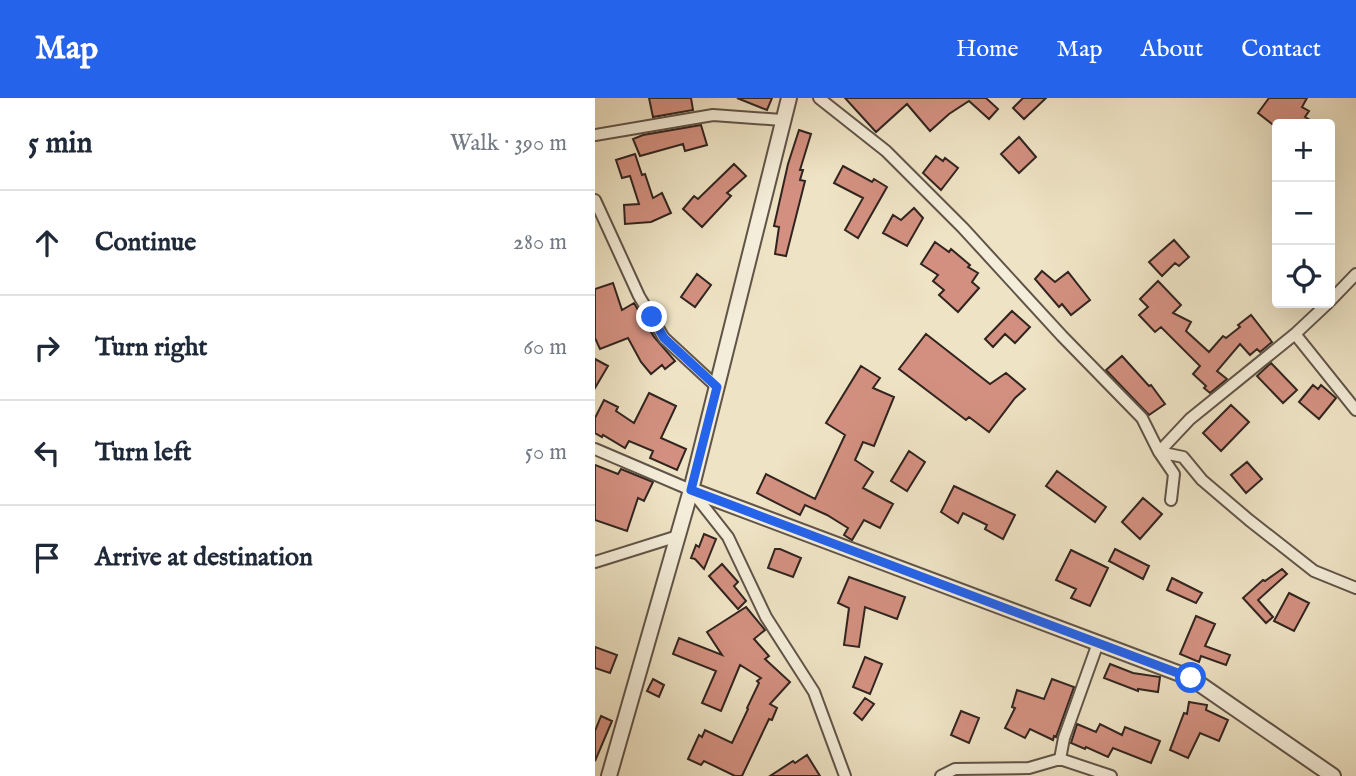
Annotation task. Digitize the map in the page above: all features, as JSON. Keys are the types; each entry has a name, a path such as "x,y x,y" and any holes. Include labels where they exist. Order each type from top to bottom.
{"street":[{"path":"609,776 691,490 789,98"},
{"path":"819,98 886,151 963,228 1142,418 1159,452 1174,474 1171,500"},
{"path":"595,135 713,115 782,120"},
{"path":"595,200 639,296 664,338 717,387"},
{"path":"1335,296 1356,274"},
{"path":"1159,452 1190,419 1296,334 1323,308"},
{"path":"1296,334 1356,410"},
{"path":"595,449 691,490 1191,678 1333,776"},
{"path":"1159,452 1183,457 1202,480 1314,570 1356,588"},
{"path":"691,490 729,537 766,617 814,692 845,776"},
{"path":"595,562 678,536"},
{"path":"1060,759 1064,738 1098,643"},
{"path":"941,776 955,769 1029,768 1060,759 1111,776"}],"building":[{"path":"649,98 691,98 693,110 653,117"},
{"path":"737,98 772,98 767,110"},
{"path":"845,98 986,98 998,109 989,119 969,101 930,131 907,104 876,132"},
{"path":"1023,98 1046,98 1024,119 1013,108"},
{"path":"1269,98 1307,98 1302,107 1309,111 1305,117 1308,119 1272,119 1272,124 1258,113"},
{"path":"701,125 707,145 685,151 683,144 640,156 633,139 643,135"},
{"path":"799,130 811,134 800,170 803,170 800,180 805,181 786,256 775,254 779,227 774,226"},
{"path":"1019,137 1036,157 1019,173 1001,154"},
{"path":"635,154 653,198 662,193 671,213 651,222 625,224 624,205 639,204 630,176 622,178 616,160"},
{"path":"936,156 943,161 945,158 958,168 941,190 923,173"},
{"path":"734,164 746,176 727,193 731,196 702,227 683,209 694,196 698,199"},
{"path":"843,166 887,187 858,238 845,230 863,198 834,183"},
{"path":"914,208 923,218 907,246 883,233 893,215 901,220"},
{"path":"1174,240 1189,257 1179,266 1175,263 1162,276 1149,262"},
{"path":"935,242 949,252 951,249 970,265 968,267 978,273 972,282 979,288 958,312 939,295 944,290 933,281 938,275 921,264"},
{"path":"1042,271 1055,282 1068,272 1090,300 1071,315 1062,304 1059,307 1035,279"},
{"path":"697,274 711,285 695,307 681,297"},
{"path":"1158,281 1181,305 1173,313 1191,322 1186,331 1209,352 1223,336 1226,338 1251,315 1272,342 1260,352 1257,349 1250,355 1240,344 1217,371 1227,379 1210,393 1193,374 1200,366 1161,327 1155,332 1139,315 1148,307 1140,299"},
{"path":"613,283 622,310 634,303 654,337 675,361 665,369 662,365 651,374 628,338 600,349 595,338 595,289"},
{"path":"1012,311 1030,327 1015,343 1005,334 993,347 985,339"},
{"path":"926,334 990,384 1006,373 1025,389 989,432 969,417 966,420 899,369"},
{"path":"1122,356 1149,386 1151,385 1165,404 1149,415 1106,370"},
{"path":"595,359 608,366 595,388"},
{"path":"1271,363 1297,390 1283,403 1257,376"},
{"path":"861,366 880,378 873,388 894,397 874,446 863,442 855,460 873,472 863,488 893,504 880,528 864,520 852,540 844,535 848,528 827,515 805,505 800,515 757,493 766,474 815,499 845,435 826,423"},
{"path":"1313,385 1318,389 1321,385 1336,398 1319,419 1299,402"},
{"path":"649,393 676,406 661,438 686,449 677,470 650,458 653,451 629,441 625,448 595,433 595,418 604,400 618,407 616,411 634,423"},
{"path":"1231,405 1249,422 1221,451 1203,433"},
{"path":"909,451 925,462 907,491 891,481"},
{"path":"1247,462 1262,479 1246,493 1231,475"},
{"path":"595,465 618,474 621,469 653,482 644,501 638,498 627,531 595,520"},
{"path":"1057,471 1106,507 1095,522 1046,486"},
{"path":"954,486 1015,515 1003,539 985,529 987,525 963,513 958,523 941,512"},
{"path":"1143,498 1162,514 1140,539 1122,522"},
{"path":"704,534 716,539 704,569 691,558"},
{"path":"775,549 801,558 793,577 768,568"},
{"path":"1115,549 1149,566 1143,579 1109,561"},
{"path":"1071,550 1108,568 1090,606 1071,598 1076,589 1056,580"},
{"path":"722,564 738,582 734,586 746,601 738,609 709,576"},
{"path":"1282,569 1287,574 1258,600 1273,617 1266,623 1243,598 1263,580"},
{"path":"849,577 905,597 897,619 865,607 859,647 844,645 849,608 838,603"},
{"path":"1172,578 1202,593 1196,603 1167,590"},
{"path":"1289,593 1309,603 1294,631 1274,621"},
{"path":"746,607 765,630 754,639 769,656 765,659 790,682 770,704 777,708 772,720 769,719 742,776 735,776 704,761 701,765 688,759 699,735 702,737 705,730 732,743 759,683 757,681 761,678 740,665 721,711 702,703 716,671 673,654 679,638 722,655 707,632"},
{"path":"1196,616 1215,624 1205,646 1230,655 1226,665 1201,656 1199,662 1180,654"},
{"path":"595,647 617,655 610,673 595,668"},
{"path":"865,657 882,664 870,694 853,687"},
{"path":"1110,664 1133,673 1160,677 1158,692 1138,691 1104,678"},
{"path":"653,679 664,685 659,697 647,691"},
{"path":"1052,679 1074,687 1056,737 1054,736 1053,740 1030,729 1025,738 1005,728 1015,708 1012,707 1017,690 1044,699"},
{"path":"865,698 874,704 862,720 854,713"},
{"path":"1189,702 1207,705 1206,710 1228,720 1219,741 1200,733 1188,758 1170,750 1184,713 1187,714"},
{"path":"961,711 979,718 969,743 951,735"},
{"path":"601,716 612,721 595,761 595,731"},
{"path":"1077,724 1096,732 1100,724 1122,735 1125,727 1160,741 1151,763 1113,748 1108,757 1071,743"},
{"path":"807,755 820,776 770,776 793,761 795,763"}],"route":[{"path":"652,317 664,338 717,387 691,490 1191,678"}]}
